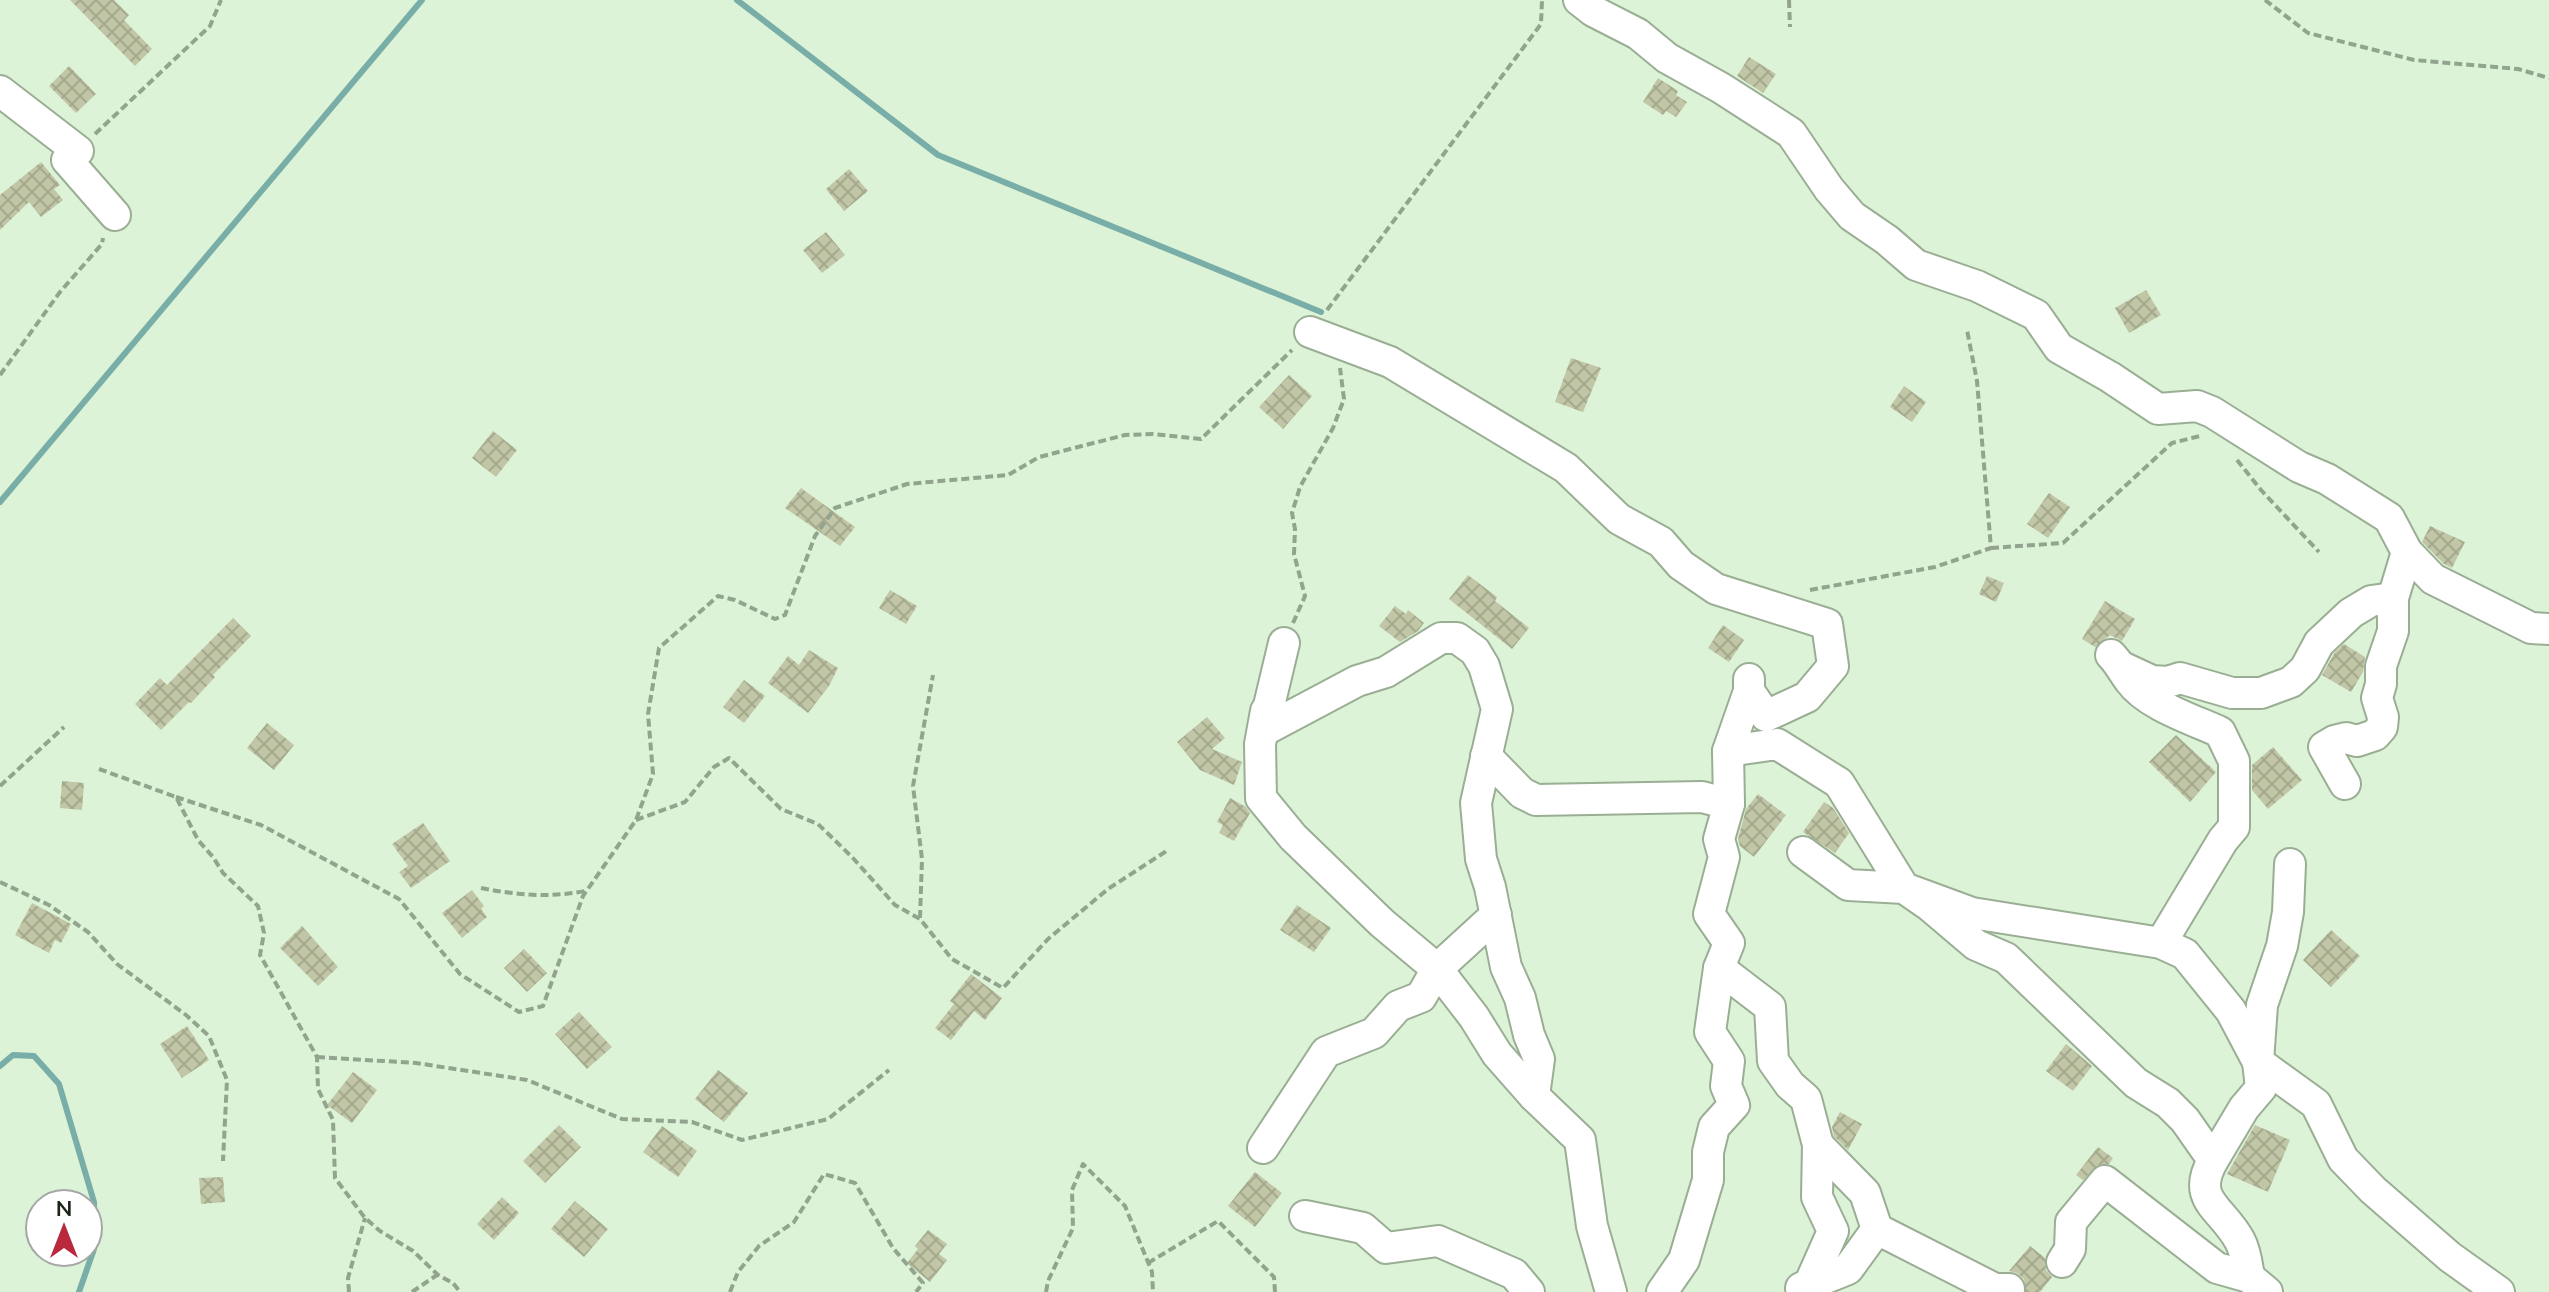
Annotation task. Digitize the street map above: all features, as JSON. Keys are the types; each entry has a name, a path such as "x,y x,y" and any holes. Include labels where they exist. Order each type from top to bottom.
{"street":[{"path":"1579,0 1593,11 1638,34 1667,58 1791,133 1829,189 1852,216 1916,265 1977,286 2036,315 2059,348 2158,409 2197,406 2212,412 2299,467 2327,479 2389,518 2407,552 2433,579 2531,628 2549,629"},
{"path":"0,91 78,151 67,160 115,215"},
{"path":"1310,332 1390,362 1566,468 1619,519 1661,542 1681,565 1716,589 1827,624 1833,666 1807,697 1771,730 1728,751"},
{"path":"2345,784 2324,747 2346,738 2357,741 2375,735 2382,727 2383,717 2377,698 2381,666 2393,631 2393,598 2407,552"},
{"path":"2161,943 2234,827 2234,761 2220,732 2148,698 2130,682 2117,661 2152,681 2168,682 2180,678 2232,693 2261,693 2291,682 2305,669 2319,643 2351,613 2371,601 2393,598"},
{"path":"1263,731 1357,681 1386,672 1441,638 1457,638 1475,651 1484,666 1497,709 1476,803 1481,859 1506,967 1520,998 1529,1035 1539,1059 1534,1096"},
{"path":"1284,643 1269,693 1263,731 1261,798 1293,837 1382,923 1437,969 1474,1017 1497,1054 1534,1096 1580,1140 1592,1226 1611,1292"},
{"path":"1662,1292 1684,1260 1708,1180 1708,1152 1714,1127 1734,1105 1726,1086 1729,1061 1710,1032 1719,968 1729,943 1709,914 1724,857 1719,839 1729,804 1728,751 1749,685 1771,730 1839,783 1904,888 1976,945 2006,958 2136,1083 2168,1103 2185,1120 2213,1160"},
{"path":"1486,756 1522,793 1536,800 1702,797 1729,804"},
{"path":"1803,852 1848,885 1904,888 1972,913 2161,943 2185,954 2231,1011 2258,1062 2316,1104 2343,1159 2373,1190 2450,1257 2499,1292"},
{"path":"2258,1285 2239,1240 2204,1192 2204,1176 2244,1108 2261,1088 2258,1062 2262,1005 2282,946 2288,912 2290,864"},
{"path":"1263,1148 1326,1052 1374,1033 1398,1006 1421,997 1437,969 1496,915"},
{"path":"1719,968 1770,1007 1773,1061 1790,1085 1806,1099 1818,1145 1817,1197 1833,1231 1803,1290"},
{"path":"1818,1145 1865,1193 1877,1229 1995,1289 2009,1289"},
{"path":"2062,1262 2070,1249 2071,1222 2105,1181 2217,1268 2258,1285"},
{"path":"1305,1216 1363,1228 1386,1248 1438,1241 1514,1274 1529,1292"},
{"path":"1803,1290 1848,1269 1877,1229"}],"path":[{"path":"78,151 210,26 221,0"},
{"path":"99,769 261,825 399,899 460,974 519,1012 543,1006 587,890 636,820 653,774 648,714 659,648 718,596 735,600 775,619 785,615 815,536 835,508 907,484 1008,475 1039,457 1125,435 1153,434 1201,439 1310,332 1541,24 1542,0"},
{"path":"1789,0 1790,27"},
{"path":"2265,0 2308,33 2414,60 2518,69 2549,78"},
{"path":"0,375 60,292 102,244 104,231 115,215"},
{"path":"1967,330 1977,381 1991,548"},
{"path":"1284,643 1305,596 1294,554 1292,513 1300,487 1333,428 1344,399 1339,361"},
{"path":"1809,590 1935,567 1991,548 2063,543 2172,443 2199,436 2209,440"},
{"path":"2229,450 2261,490 2319,552"},
{"path":"920,919 922,859 913,786 933,675"},
{"path":"0,786 64,727"},
{"path":"636,820 685,802 714,767 729,758 781,809 818,824 895,905 920,919 952,959 1003,988 1048,939 1108,889 1168,850"},
{"path":"176,797 198,840 223,873 258,906 264,933 260,955 317,1057 318,1089 333,1120 335,1178 365,1218 413,1251 438,1275 453,1283 457,1292"},
{"path":"0,882 49,905 88,932 117,964 209,1036 227,1080 223,1161"},
{"path":"481,888 555,897 587,890"},
{"path":"317,1057 416,1063 527,1080 622,1119 692,1122 742,1140 828,1119 889,1070"},
{"path":"1046,1292 1048,1281 1073,1228 1072,1190 1083,1164 1125,1206 1152,1272 1153,1292"},
{"path":"730,1292 738,1272 759,1246 794,1222 824,1174 855,1183 893,1248 923,1283 916,1292"},
{"path":"349,1292 348,1278 365,1218"},
{"path":"1148,1263 1218,1221 1274,1277 1275,1292"},
{"path":"412,1292 438,1275"}],"building":[{"path":"70,0 114,0 129,15 124,20 152,49 135,66"},
{"path":"1749,57 1776,74 1763,93 1737,76"},
{"path":"69,66 96,94 76,113 49,86"},
{"path":"1658,78 1678,91 1676,95 1687,102 1676,117 1666,111 1663,115 1643,102"},
{"path":"41,162 60,185 54,189 63,200 41,217 29,202 0,230 0,195"},
{"path":"849,169 868,191 844,211 826,189"},
{"path":"826,232 845,255 822,273 803,250"},
{"path":"2146,290 2161,315 2129,333 2115,308"},
{"path":"1571,358 1601,368 1583,412 1555,402"},
{"path":"1289,375 1312,396 1283,429 1259,407"},
{"path":"1904,386 1926,402 1912,422 1890,407"},
{"path":"493,431 517,450 496,477 472,458"},
{"path":"801,488 855,527 840,546 785,508"},
{"path":"2049,493 2070,507 2048,538 2027,524"},
{"path":"2430,526 2465,542 2452,568 2422,542"},
{"path":"1468,575 1497,597 1495,601 1529,628 1512,649 1449,599"},
{"path":"1987,576 2004,583 1996,602 1979,594"},
{"path":"890,590 917,606 906,624 879,608"},
{"path":"2105,601 2135,619 2122,641 2110,635 2095,647 2082,639"},
{"path":"1395,606 1406,614 1408,610 1424,623 1418,631 1400,642 1379,626"},
{"path":"233,618 251,636 191,703 161,730 135,704 160,678 167,685"},
{"path":"1723,625 1744,640 1729,662 1708,648"},
{"path":"2344,644 2365,657 2363,672 2351,692 2322,675 2335,652"},
{"path":"809,650 838,668 829,686 808,713 768,683 788,656 799,665"},
{"path":"744,680 765,696 744,723 723,707"},
{"path":"1207,717 1225,738 1212,749 1242,762 1234,785 1200,770 1177,742"},
{"path":"267,723 294,745 274,770 247,748"},
{"path":"2176,735 2216,772 2190,802 2149,762"},
{"path":"2273,747 2302,780 2268,809 2252,790 2252,765"},
{"path":"62,781 84,783 82,810 60,808"},
{"path":"1758,794 1786,815 1754,857 1740,846 1738,839 1746,809"},
{"path":"1230,798 1250,813 1234,841 1219,833 1223,825 1217,822"},
{"path":"1824,802 1833,808 1849,833 1835,853 1803,832"},
{"path":"423,823 450,861 411,888 399,872 408,866 392,844"},
{"path":"472,890 484,906 481,909 487,917 462,938 442,913"},
{"path":"32,903 71,924 61,943 55,940 49,953 15,935"},
{"path":"1297,905 1331,928 1314,952 1280,930"},
{"path":"302,926 338,967 318,986 280,948"},
{"path":"2331,930 2360,956 2331,987 2303,960"},
{"path":"524,949 547,973 527,992 504,968"},
{"path":"971,974 1002,998 985,1020 974,1011 951,1040 935,1028 954,1004 950,1001"},
{"path":"579,1012 612,1047 587,1069 555,1034"},
{"path":"187,1026 209,1060 182,1078 160,1044"},
{"path":"2066,1044 2092,1066 2073,1091 2046,1071"},
{"path":"718,1070 748,1093 724,1122 695,1099"},
{"path":"353,1072 377,1090 352,1123 327,1105"},
{"path":"1840,1112 1862,1124 1848,1150 1834,1136 1832,1127"},
{"path":"559,1125 581,1147 545,1183 523,1161"},
{"path":"2255,1125 2290,1140 2268,1192 2227,1174"},
{"path":"662,1126 697,1151 678,1177 643,1152"},
{"path":"2098,1147 2113,1158 2109,1164 2098,1165 2083,1180 2076,1175"},
{"path":"1255,1172 1282,1193 1255,1227 1228,1206"},
{"path":"223,1177 225,1202 201,1204 199,1178"},
{"path":"502,1197 519,1213 494,1240 477,1224"},
{"path":"575,1201 608,1229 584,1257 551,1229"},
{"path":"928,1230 947,1244 939,1254 947,1260 930,1282 907,1263"},
{"path":"2030,1246 2045,1258 2046,1270 2052,1277 2040,1292 2026,1292 2024,1279 2009,1271"}],"waterway":[{"path":"0,502 422,0"},
{"path":"737,0 938,155 1321,312"},
{"path":"0,1066 13,1055 34,1056 59,1084 94,1202 94,1249 79,1292"}]}
